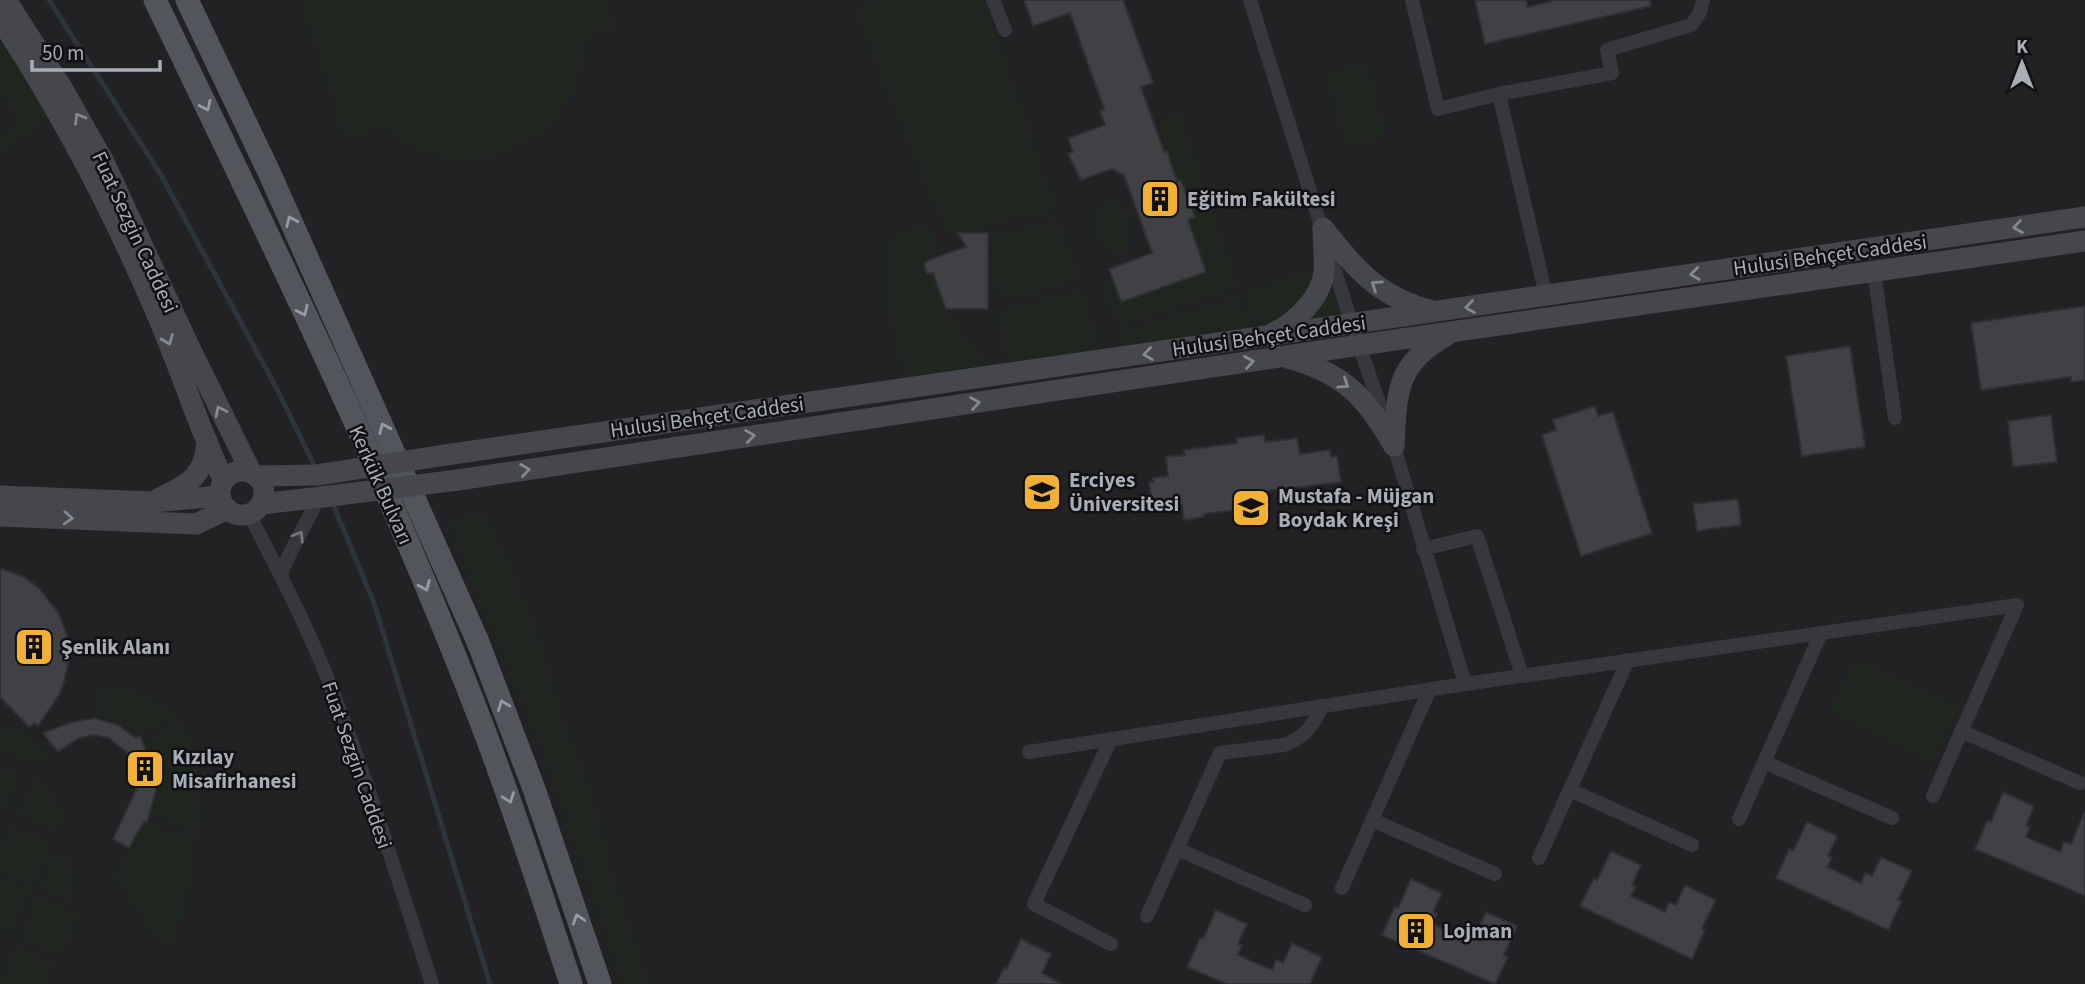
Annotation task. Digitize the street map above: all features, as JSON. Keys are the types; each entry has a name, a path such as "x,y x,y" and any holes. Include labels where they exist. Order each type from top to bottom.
{"main road":[{"name":"Kerkük Bulvarı","path":"155,0 327,363 429,595 503,780 571,984"},
{"name":"Kerkük Bulvarı","path":"187,0 269,172 478,642 534,789 600,984"}],"street":[{"name":"Fuat Sezgin Caddesi","path":"5,0 61,86 99,153 187,342 254,474"},
{"path":"993,0 1005,30"},
{"path":"1250,0 1352,324 1394,446 1465,684"},
{"path":"1412,0 1438,110 1499,94 1612,73 1607,50 1691,25 1700,12 1703,0"},
{"name":"Fuat Sezgin Caddesi","path":"0,19 40,81 103,195 155,309 207,440 223,489"},
{"path":"1499,94 1546,296"},
{"name":"Hulusi Behçet Caddesi","path":"254,474 317,475 2085,217"},
{"path":"1323,228 1368,281 1409,303 1438,312"},
{"path":"1264,337 1290,323 1309,305 1316,294 1324,273 1323,228"},
{"name":"Hulusi Behçet Caddesi","path":"255,509 1360,345 2085,242"},
{"path":"1874,272 1895,418"},
{"path":"1394,446 1396,395 1405,374 1420,355 1452,333"},
{"path":"1282,357 1325,371 1352,388 1368,404 1394,446"},
{"path":"152,502 180,488 195,475 206,458 207,440"},
{"path":"0,516 196,524 235,472 254,474 264,489 255,509 242,515 223,489"},
{"path":"0,496 152,502 223,489"},
{"path":"281,575 320,498"},
{"name":"Fuat Sezgin Caddesi","path":"255,509 346,729 432,984"},
{"path":"1423,550 1477,536 1522,676"},
{"path":"1029,752 1465,684 2017,605 1933,796"},
{"path":"1739,819 1821,633"},
{"path":"1539,858 1628,660"},
{"path":"1342,888 1430,690"},
{"path":"1147,916 1220,753 1284,746 1312,725 1322,706"},
{"path":"1961,731 2080,783"},
{"path":"1111,740 1034,904 1111,944"},
{"path":"1764,762 1892,818"},
{"path":"1570,790 1692,845"},
{"path":"1372,820 1495,874"},
{"path":"1177,849 1304,905"}],"shaded area":[{"name":"Erciyes Üniversitesi","path":"0,0 2085,0 2085,984 0,984"},
{"path":"300,0 607,0 616,28 585,39 579,77 564,108 541,133 513,150 481,158 448,158 414,148 382,127 345,139"},
{"path":"878,0 984,0 1057,209 982,227 984,233 947,237 855,7"},
{"path":"0,36 52,118 0,154 0,136 20,122 3,97 0,99"},
{"path":"1368,63 1386,138 1346,148 1327,73"},
{"path":"1179,112 1238,287 1117,327 1102,284 1109,279 1121,302 1206,272 1202,259 1198,260 1188,220 1195,216 1182,180 1177,181 1164,152 1162,117"},
{"path":"1105,200 1121,207 1130,222 1129,241 1120,256 1111,254 1104,248 1095,232 1095,214 1098,206"},
{"path":"1059,218 1080,280 1005,301 996,293 990,236"},
{"path":"929,223 939,248 924,264 926,273 933,273 946,309 1000,383 917,394 904,367 889,315 885,239"},
{"path":"1328,265 1341,306 1339,321 1261,344 1245,292"},
{"path":"1082,288 1106,367 1009,383 998,312"},
{"path":"1239,295 1256,345 1130,363 1120,333"},
{"path":"482,509 531,617 567,729 592,792 611,865 648,984 622,984 548,765 449,522"},
{"path":"1856,658 1959,707 1933,761 1830,712"},
{"path":"100,684 143,694 160,703 185,729 192,746 197,766 199,822 180,925 175,937 166,946 159,945 114,876 144,821 184,836 186,827 150,813 157,795 158,777 144,743 171,726 166,720 139,737 121,722 99,717"},
{"path":"20,726 49,755 43,766 0,750 0,733"},
{"path":"0,766 20,775 5,809 0,807"},
{"path":"36,773 64,813 55,833 18,815"},
{"path":"12,825 53,843 34,887 0,872 0,852"},
{"path":"55,853 68,856 74,904 40,887"},
{"path":"0,877 30,890 11,934 0,929"},
{"path":"37,896 79,915 61,957 19,938"},
{"path":"16,945 56,963 46,984 0,984"}],"building":[{"name":"Eğitim Fakültesi","path":"1024,0 1123,0 1153,83 1141,87 1164,152 1167,151 1177,181 1181,180 1195,217 1188,220 1206,272 1121,302 1109,269 1152,253 1124,175 1112,169 1081,180 1068,154 1073,152 1068,138 1105,125 1100,111 1104,109 1070,13 1033,26"},
{"path":"1475,0 1526,0 1528,7 1556,0 1650,0 1651,6 1485,44"},
{"path":"958,233 988,233 988,309 946,309 933,273 927,274 924,264 931,259 966,247"},
{"path":"2085,306 2085,380 2071,382 2071,377 1981,390 1971,323"},
{"path":"1850,346 1865,447 1802,456 1786,356"},
{"path":"1595,406 1598,416 1613,412 1652,533 1581,556 1542,435 1556,430 1553,420"},
{"path":"2051,415 2057,462 2013,467 2008,421"},
{"path":"1264,435 1265,442 1297,438 1300,454 1330,450 1331,457 1337,456 1341,482 1261,492 1263,507 1204,514 1204,517 1184,520 1182,505 1152,509 1149,482 1154,482 1153,478 1168,476 1166,457 1185,455 1184,450 1237,443 1237,438"},
{"path":"1738,499 1741,525 1697,531 1693,504"},
{"name":"Şenlik Alanı","path":"0,568 24,577 40,589 59,614 67,635 69,660 64,682 59,695 38,726 35,723 29,727 0,697"},
{"name":"Kızılay Misafirhanesi","path":"94,718 118,725 136,738 140,736 154,769 156,791 147,822 144,821 129,848 113,839 137,788 135,770 126,752 109,738 94,735 79,738 58,752 43,733 72,722"},
{"path":"2003,792 2034,806 2026,826 2030,827 2026,837 2060,852 2064,842 2071,844 2085,811 2085,896 1975,849 1987,821 1991,822"},
{"path":"1807,822 1837,836 1828,856 1832,858 1827,867 1861,883 1865,873 1872,876 1881,857 1912,871 1888,930 1776,878 1789,849 1793,851"},
{"path":"1611,851 1641,865 1632,885 1636,887 1631,896 1665,912 1669,902 1676,905 1685,885 1716,900 1702,928 1705,930 1692,959 1580,906"},
{"name":"Lojman","path":"1411,879 1442,893 1433,912 1437,914 1433,924 1466,939 1471,929 1477,932 1486,912 1517,926 1504,955 1508,957 1495,984 1382,935"},
{"path":"1216,910 1247,924 1238,944 1242,945 1238,955 1272,970 1276,960 1283,963 1292,943 1322,957 1310,984 1227,984 1187,967"},
{"path":"1021,939 1051,954 1042,973 1062,984 996,984"}],"waterway":[{"path":"49,0 161,175 277,389 317,471"},
{"path":"332,502 374,603 490,984"}],"place":[{"name":"Eğitim Fakültesi","path":"1160,199"},
{"name":"Erciyes Üniversitesi","path":"1042,492"},
{"name":"Mustafa - Müjgan Boydak Kreşi","path":"1251,508"},
{"name":"Şenlik Alanı","path":"34,647"},
{"name":"Kızılay Misafirhanesi","path":"145,769"},
{"name":"Lojman","path":"1416,931"}]}
